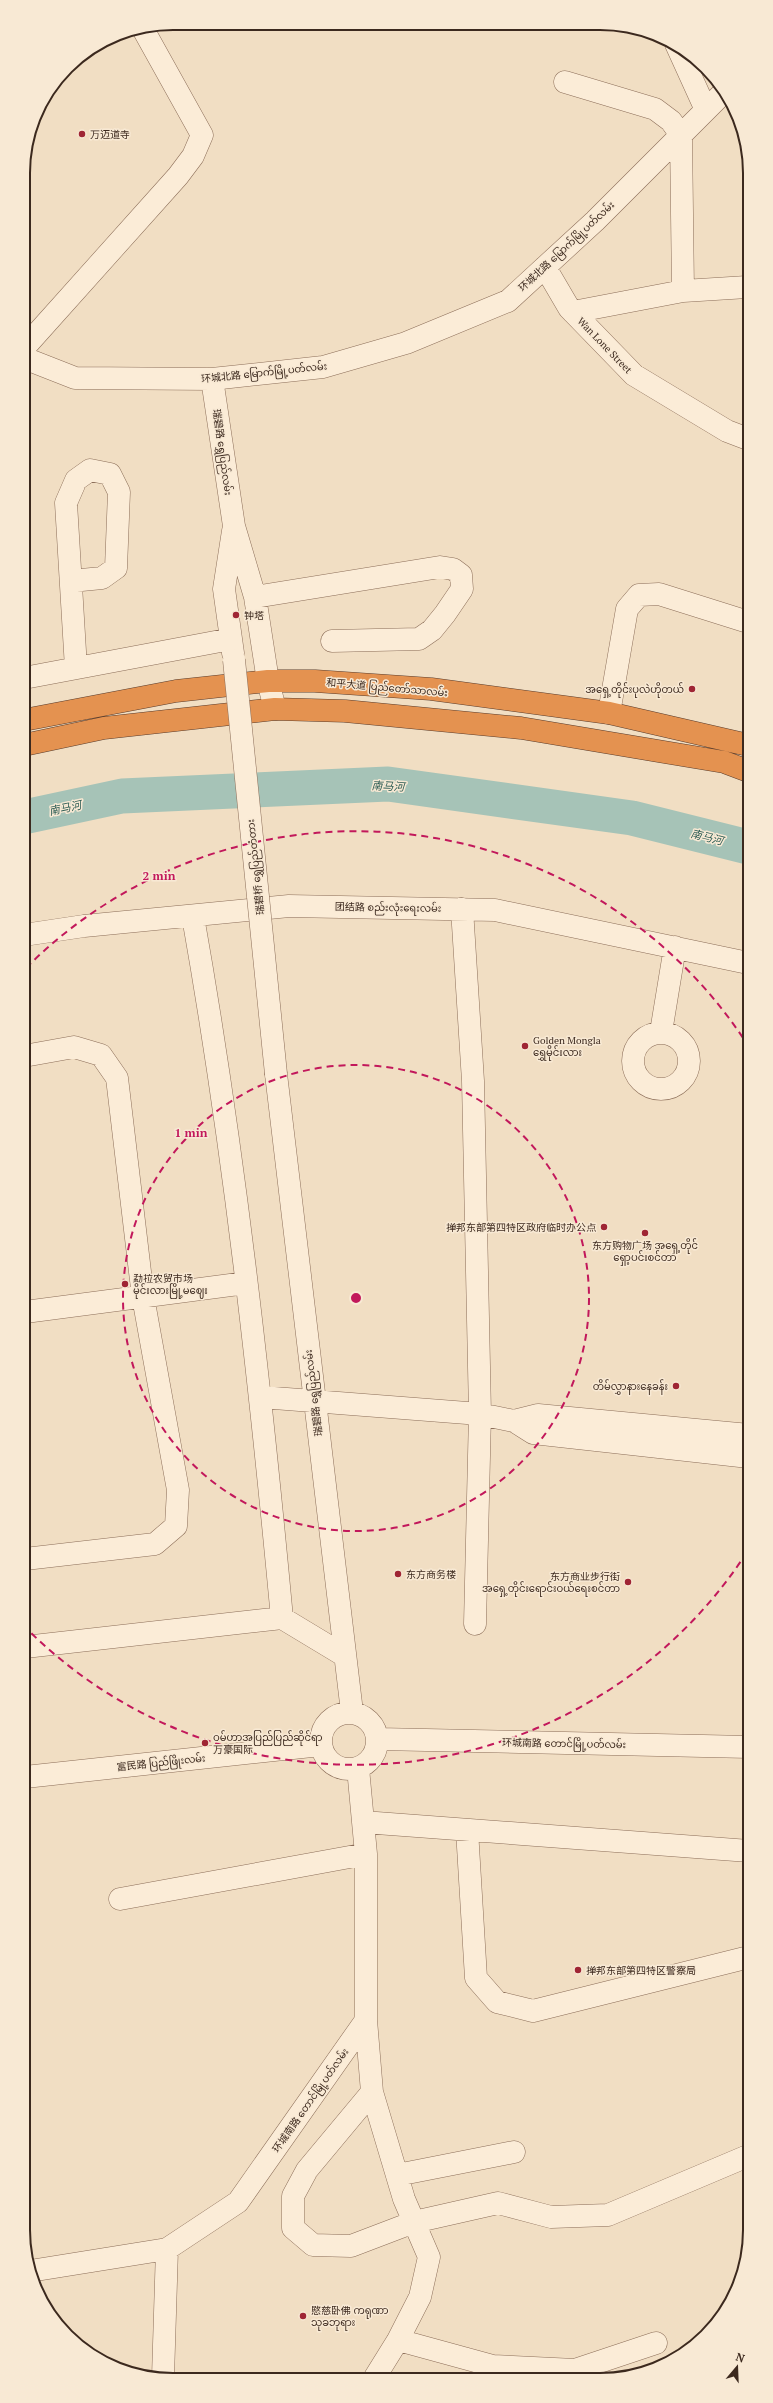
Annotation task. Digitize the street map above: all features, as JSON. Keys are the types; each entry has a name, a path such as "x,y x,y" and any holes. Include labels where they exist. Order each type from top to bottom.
{"highway":[{"name":"和平大道 ပြည်တော်သာလမ်း","path":"30,719 176,691 268,681 315,681 431,689 609,713 743,744"},
{"path":"30,744 104,728 275,709 345,711 521,728 724,762 743,769"}],"street":[{"path":"30,341 178,176 193,156 202,135 145,33"},
{"path":"681,55 706,110"},
{"path":"565,82 655,109 671,121 681,135 684,291"},
{"name":"环城北路 မြောက်မြို့ပတ်လမ်း","path":"30,360 75,378 212,379 323,367 406,343 508,301 595,221 721,95"},
{"name":"Wan Lone Street","path":"545,267 573,312 634,375 727,430 743,437"},
{"path":"573,312 684,291 743,287"},
{"name":"瑞碧路 ရွှေပြည်လမ်း","path":"212,379 234,526 255,597 268,681 275,709"},
{"path":"71,581 102,578 116,568 119,492 110,474 90,470 76,480 66,503 76,668"},
{"name":"瑞碧路 ရွှေပြည်လမ်း","path":"232,650 224,589 234,526"},
{"path":"255,597 440,567 453,569 461,575 462,589 432,630 419,639 332,641"},
{"path":"609,713 627,609 639,595 659,594 743,620"},
{"path":"30,677 76,668 232,650"},
{"name":"瑞碧桥 ရွှေပြည်တံတား","path":"232,650 276,1074"},
{"name":"团结路 စည်းလုံးရေးလမ်း","path":"30,934 84,926 193,917 288,906 495,910 743,962"},
{"path":"462,909 473,1081 480,1414 475,1624"},
{"path":"193,917 212,1024 261,1397 282,1618"},
{"path":"661,1032 675,947"},
{"path":"30,1055 74,1047 101,1055 118,1078 143,1297 178,1490 176,1526 155,1544 30,1558"},
{"name":"瑞碧路 ရွှေပြည်လမ်း","path":"276,1074 313,1401 352,1712"},
{"path":"30,1311 246,1283"},
{"path":"261,1397 480,1414 514,1421 533,1433 743,1456"},
{"path":"514,1421 538,1415 743,1434"},
{"path":"30,1645 282,1618 345,1656"},
{"path":"352,1712 360,1714 370,1720 376,1731 378,1739 373,1757 358,1768 346,1769 334,1765 328,1760 321,1744 323,1728 328,1721 335,1716 352,1712"},
{"name":"环城南路 တောင်မြို့ပတ်လမ်း","path":"378,1739 743,1747"},
{"name":"富民路 ပြည်ဖြိုးလမ်း","path":"30,1776 321,1744"},
{"path":"358,1768 366,1854 366,2020 372,2092 397,2175 429,2258 420,2297 398,2340 377,2373"},
{"path":"364,1822 743,1851"},
{"path":"467,1830 476,1978 497,2002 533,2011 743,1958"},
{"path":"120,1899 366,1854"},
{"name":"环城南路 တောင်မြို့ပတ်လမ်း","path":"36,2271 167,2249 238,2202 366,2020"},
{"path":"372,2092 307,2170 293,2196 293,2228 313,2245 351,2246 414,2222 498,2203 551,2216 608,2215 743,2158"},
{"path":"397,2175 514,2152"},
{"path":"163,2373 167,2249"},
{"path":"398,2340 493,2366 575,2370 656,2343"}],"waterway":[{"name":"南马河","path":"30,816 122,796 388,784 632,818 743,846"}],"place":[{"name":"万迈道寺","path":"82,134"},
{"name":"钟塔","path":"236,615"},
{"name":"အရှေ့တိုင်းပုလဲဟိုတယ်","path":"692,689"},
{"name":"Golden Mongla ရွှေမိုင်းလား","path":"525,1046"},
{"name":"掸邦东部第四特区政府临时办公点","path":"604,1227"},
{"name":"东方购物广场 အရှေ့တိုင် ရှော့ပင်းစင်တာ","path":"645,1233"},
{"name":"勐拉农贸市场 မိုင်းလားမြို့မဈေး","path":"125,1284"},
{"name":"တိမ်လွှာနားနေခန်း","path":"676,1386"},
{"name":"东方商务楼","path":"398,1574"},
{"name":"东方商业步行街 အရှေ့တိုင်းရောင်းဝယ်ရေးစင်တာ","path":"628,1582"},
{"name":"ဝမ်ဟာအပြည်ပြည်ဆိုင်ရာ 万豪国际","path":"205,1743"},
{"name":"掸邦东部第四特区警察局","path":"578,1970"},
{"name":"愍慈卧佛 ကရုဏာ သုခဘုရား","path":"303,2316"}]}
